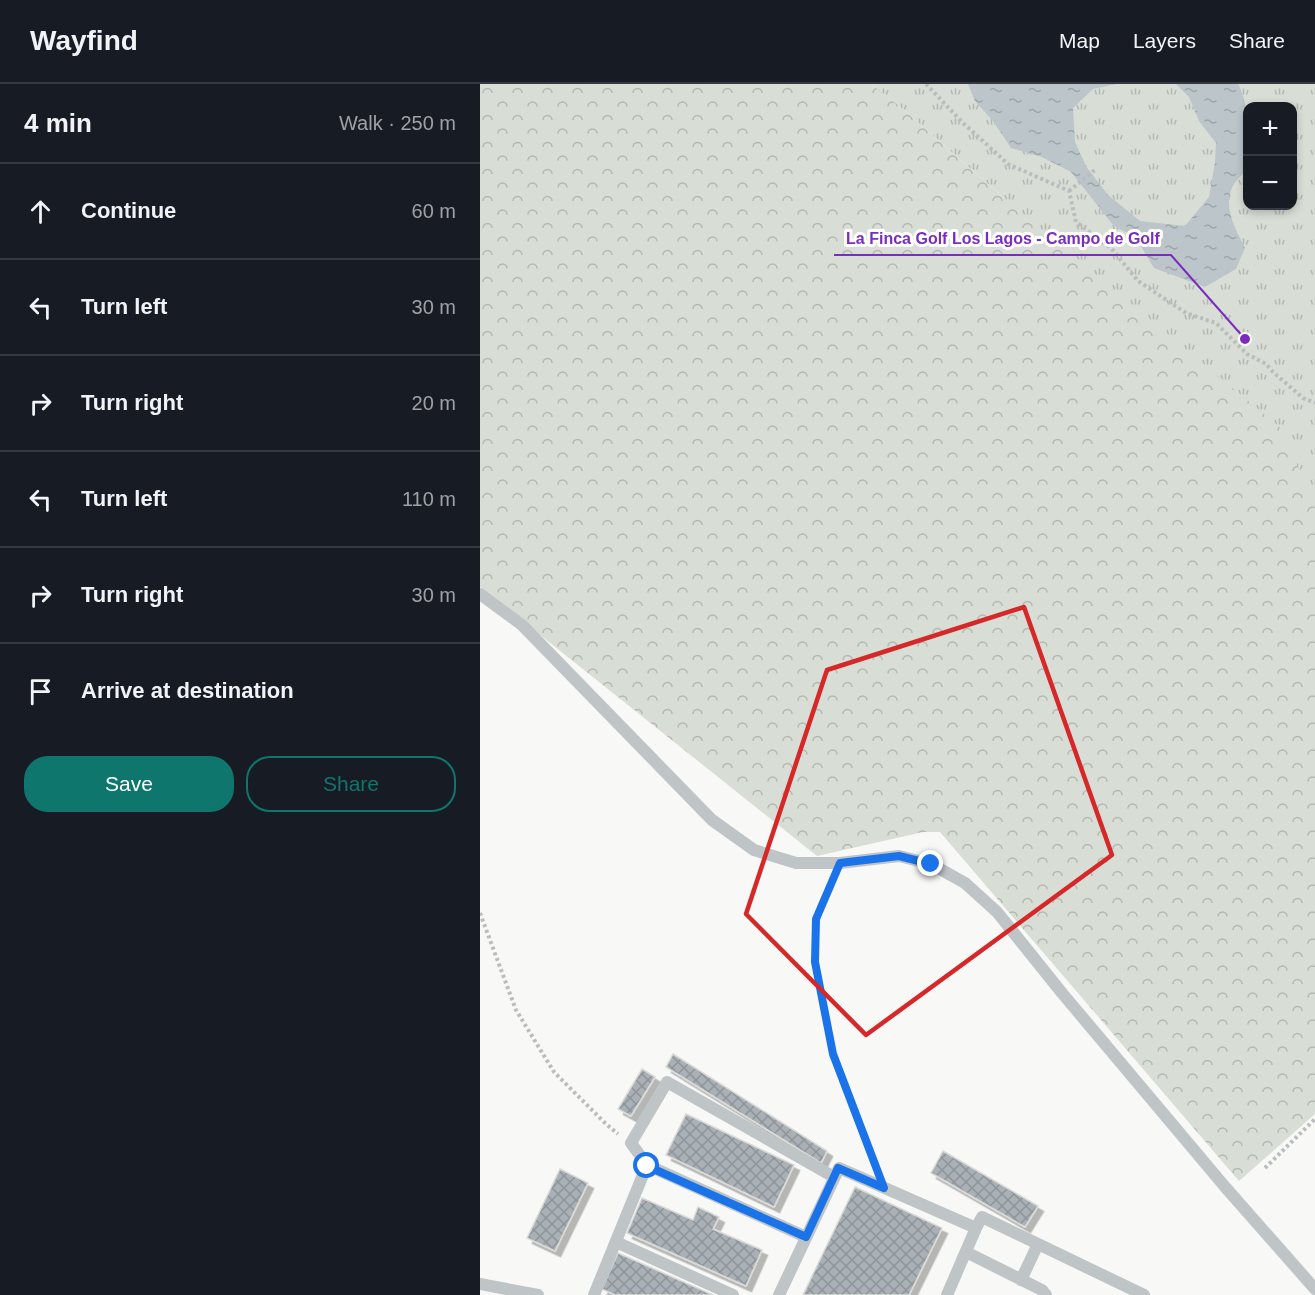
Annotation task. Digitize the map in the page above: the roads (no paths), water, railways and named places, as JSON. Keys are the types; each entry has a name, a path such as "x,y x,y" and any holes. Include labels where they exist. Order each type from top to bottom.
{"lane":[{"path":"480,594 522,625 712,820 754,850 796,863 840,863 899,856 931,864 965,884 997,912 1211,1170 1315,1289"},
{"path":"806,1237 647,1166 631,1143 667,1082 834,1178"},
{"path":"594,1295 647,1166"},
{"path":"779,1295 838,1168 976,1228"},
{"path":"947,1295 981,1217 1144,1295"},
{"path":"616,1242 733,1295"},
{"path":"1021,1280 1038,1244"},
{"path":"966,1252 1042,1290 1046,1295"},
{"path":"480,1284 538,1295"}],"water":[{"path":"968,84 1116,84 1093,89 1073,108 1075,142 1086,166 1108,195 1140,221 1185,226 1209,197 1216,143 1199,121 1189,97 1176,84 1238,84 1245,102 1243,102 1243,173 1232,188 1229,203 1232,219 1245,248 1236,269 1205,287 1154,268 1136,238 1113,225 1071,172 1042,157 1011,148 993,121 975,101"}],"place":[{"name":"La Finca Golf Los Lagos - Campo de Golf","path":"1245,339"}]}
